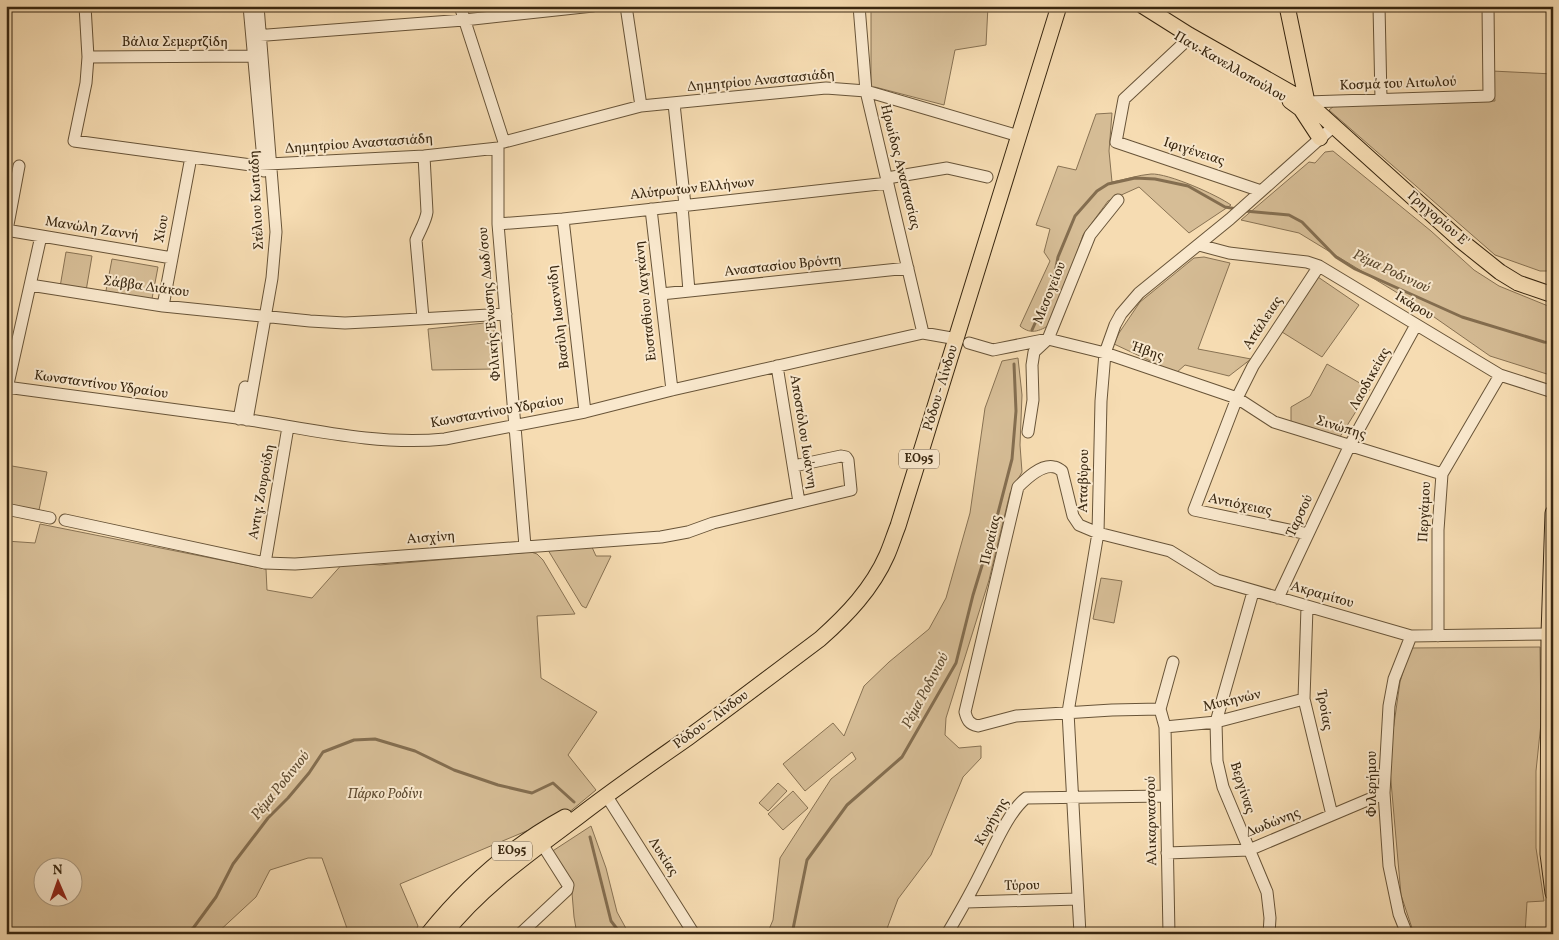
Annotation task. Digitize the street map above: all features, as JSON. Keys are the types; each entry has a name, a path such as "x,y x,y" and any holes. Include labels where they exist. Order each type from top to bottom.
{"main road":[{"name":"Ρόδου - Λίνδου","path":"444,934 457,916 516,863 820,640 868,590 887,556 963,341 1019,136 1059,6"},
{"name":"Παν. Κανελλοπούλου","path":"1129,6 1187,38 1272,90 1304,106 1334,127"},
{"name":"Παν. Κανελλοπούλου","path":"1143,6 1187,38"},
{"path":"1287,6 1304,106"},
{"name":"Παν. Κανελλοπούλου","path":"1304,106 1320,138"},
{"name":"Γρηγορίου Ε'","path":"1334,127 1460,240 1500,272 1518,283 1553,295"},
{"path":"1553,513 1549,634 1548,854 1553,893"},
{"name":"Ρόδου - Λίνδου","path":"428,934 463,894 509,854 544,828 606,796"}],"street":[{"path":"85,6 88,57"},
{"name":"Στέλιου Κωτιάδη","path":"243,419 262,315 269,246 268,165 258,56 249,6"},
{"name":"Στέλιου Κωτιάδη","path":"255,35 258,6"},
{"name":"Φιλικής Ένωσης Δωδ/σου","path":"460,6 501,145 498,224 525,546"},
{"path":"255,35 464,20 593,6"},
{"path":"626,6 641,106"},
{"name":"Ηρωίδος Αναστασίας","path":"859,6 866,91 923,333"},
{"path":"1379,6 1381,100"},
{"name":"Κοσμά του Αιτωλού","path":"1304,106 1381,100 1489,96 1488,6"},
{"name":"Ιφιγένειας","path":"1187,38 1124,99 1116,142 1261,191"},
{"name":"Βάλια Σεμερτζίδη","path":"88,57 258,56"},
{"name":"Δημητρίου Αναστασιάδη","path":"88,57 86,82 74,141 245,165 424,156 501,145 641,106 826,88 866,91 1019,136"},
{"path":"674,104 684,205 689,291"},
{"name":"Ατταβύρου","path":"1080,934 1068,712 1098,533 1101,402 1106,353 1115,325 1121,314 1139,293 1230,219 1334,127"},
{"path":"423,318 416,240 427,212 424,156"},
{"name":"Χίου","path":"163,306 191,158"},
{"path":"6,230 19,166"},
{"name":"Αλύτρωτων Ελλήνων","path":"498,224 563,219 888,181 947,168 987,177"},
{"name":"Μεσογείου","path":"1028,432 1033,400 1032,365 1034,352 1048,339 1090,235 1118,200"},
{"name":"Ευσταθίου Λαγκάνη","path":"651,209 672,390"},
{"name":"Βασίλη Ιωαννίδη","path":"563,219 585,412"},
{"name":"Μανώλη Ζαννή","path":"6,230 172,258"},
{"path":"7,389 41,236"},
{"name":"Ικάρου","path":"1199,244 1229,253 1307,262 1319,266 1500,375 1553,392"},
{"name":"Αττάλειας","path":"1237,398 1253,366 1319,266"},
{"name":"Αναστασίου Βρόντη","path":"661,294 908,268"},
{"name":"Σάββα Διάκου","path":"30,285 163,306 310,321 345,323 506,314"},
{"name":"Λαοδικείας","path":"1350,447 1416,325"},
{"name":"Κωνσταντίνου Υδραίου","path":"7,389 243,419 336,435 406,441 445,439 585,412 672,390 923,333 963,341 993,350 1048,339"},
{"name":"Ήβης","path":"1048,339 1106,353 1237,398"},
{"name":"Αποστόλου Ιωάννη","path":"778,366 800,502"},
{"name":"Περγάμου","path":"1438,636 1438,530 1442,474 1500,375"},
{"name":"Σινώπης","path":"1237,398 1274,422 1442,474"},
{"name":"Αντιόχειας","path":"1237,398 1194,510 1308,534"},
{"name":"Αντιγ. Ζουρούδη","path":"265,563 288,427"},
{"name":"Ταρσού","path":"1278,598 1350,447"},
{"name":"Αισχίνη","path":"64,520 265,563 295,564 661,537 688,532 713,523 851,490 848,460 846,457 841,456 794,466"},
{"name":"Περαίας","path":"1068,712 1016,716 978,726 972,725 967,720 965,712 1018,487 1028,476 1045,468 1053,466 1062,470 1073,516 1079,525 1098,533"},
{"path":"6,509 50,518"},
{"name":"Ακραμίτου","path":"1098,533 1170,551 1217,580 1253,592 1411,636 1549,634"},
{"name":"Βεργίνας","path":"1253,592 1216,722 1217,761 1223,787 1267,892 1270,918 1269,934"},
{"name":"Τροίας","path":"1307,607 1304,699 1332,815"},
{"name":"Φιλερήμου","path":"1407,934 1399,914 1389,866 1384,793 1389,706 1394,679 1411,636"},
{"path":"1068,712 1160,710 1173,662"},
{"name":"Μυκηνών","path":"1165,726 1216,722 1304,699"},
{"name":"Αλικαρνασσού","path":"1160,710 1165,726 1169,934"},
{"name":"Δωδώνης","path":"1167,853 1249,850 1384,793"},
{"name":"Λυκίας","path":"606,796 694,934"},
{"name":"Κυρήνης","path":"947,934 966,902 1004,828 1019,803 1026,798 1166,796"},
{"path":"520,934 568,890 568,885 542,844"},
{"name":"Τύρου","path":"966,902 1078,899"}],"green space":[{"path":"871,6 988,6 986,45 955,50 944,105 871,86"},
{"path":"1492,71 1553,74 1553,271 1540,271 1495,255 1329,110 1334,106 1495,101"},
{"path":"1112,113 1109,151 1112,182 1151,174 1159,175 1192,185 1231,205 1189,233 1139,187 1108,201 1083,235 1053,323 1040,330 1029,331 1020,326 1050,261 1044,252 1050,229 1036,225 1058,166 1076,170 1096,114"},
{"path":"1333,151 1431,231 1474,270 1499,286 1553,308 1550,375 1490,356 1414,303 1299,233 1241,220 1309,162 1315,163 1325,152"},
{"path":"66,252 92,256 86,291 60,287"},
{"path":"1204,257 1230,263 1198,349 1251,359 1229,376 1185,365 1176,373 1114,344 1119,333 1140,302 1194,258"},
{"path":"112,259 158,267 151,304 105,296"},
{"path":"1318,277 1359,305 1322,357 1282,332"},
{"path":"494,322 495,369 432,370 428,329"},
{"path":"1018,358 1022,395 1020,445 1022,472 1010,493 989,580 946,718 945,735 959,748 981,746 981,758 963,777 931,855 898,899 885,934 767,934 773,920 780,858 831,779 856,759 852,752 805,791 783,764 833,723 844,736 864,686 889,662 929,629 946,598 970,513 985,408 1002,361"},
{"path":"1327,364 1370,389 1338,440 1291,424 1291,407 1310,396"},
{"path":"6,465 47,472 39,510 6,505"},
{"name":"Πάρκο Ροδίνι","path":"40,524 266,569 267,590 312,598 344,562 380,565 531,552 537,554 543,560 575,614 537,616 541,678 597,712 568,755 596,790 567,814 400,884 418,926 414,934 349,934 322,858 308,858 270,870 256,897 216,934 6,934 6,541 35,543"},
{"path":"591,545 596,556 611,556 586,608 582,606 548,550"},
{"path":"1101,578 1122,581 1114,623 1093,619"},
{"path":"1540,647 1541,723 1536,771 1536,848 1544,901 1527,902 1525,934 1414,934 1401,895 1389,759 1400,682 1410,648"},
{"path":"778,783 787,791 768,811 759,803"},
{"path":"793,791 808,808 783,830 768,814"},
{"path":"591,826 606,868 617,912 629,934 577,934 572,893 548,854"}],"waterway":[{"name":"Ρέμα Ροδινιού","path":"1032,330 1053,283 1058,257 1075,216 1097,191 1108,184 1135,178 1155,179 1188,186 1225,207 1237,209"},
{"name":"Ρέμα Ροδινιού","path":"1245,211 1289,215 1302,222 1336,257 1355,269 1462,317 1544,342 1553,343"},
{"name":"Ρέμα Ροδινιού","path":"792,934 807,860 847,805 902,757 956,663 973,595 1012,459 1016,411 1014,364"},
{"name":"Ρέμα Ροδινιού","path":"187,934 216,897 233,864 268,818 309,773 323,752 354,740 375,739 415,751 454,770 498,785 532,793 553,783 574,802"},
{"name":"Ρέμα Ροδινιού","path":"590,837 611,921 621,934"}]}
